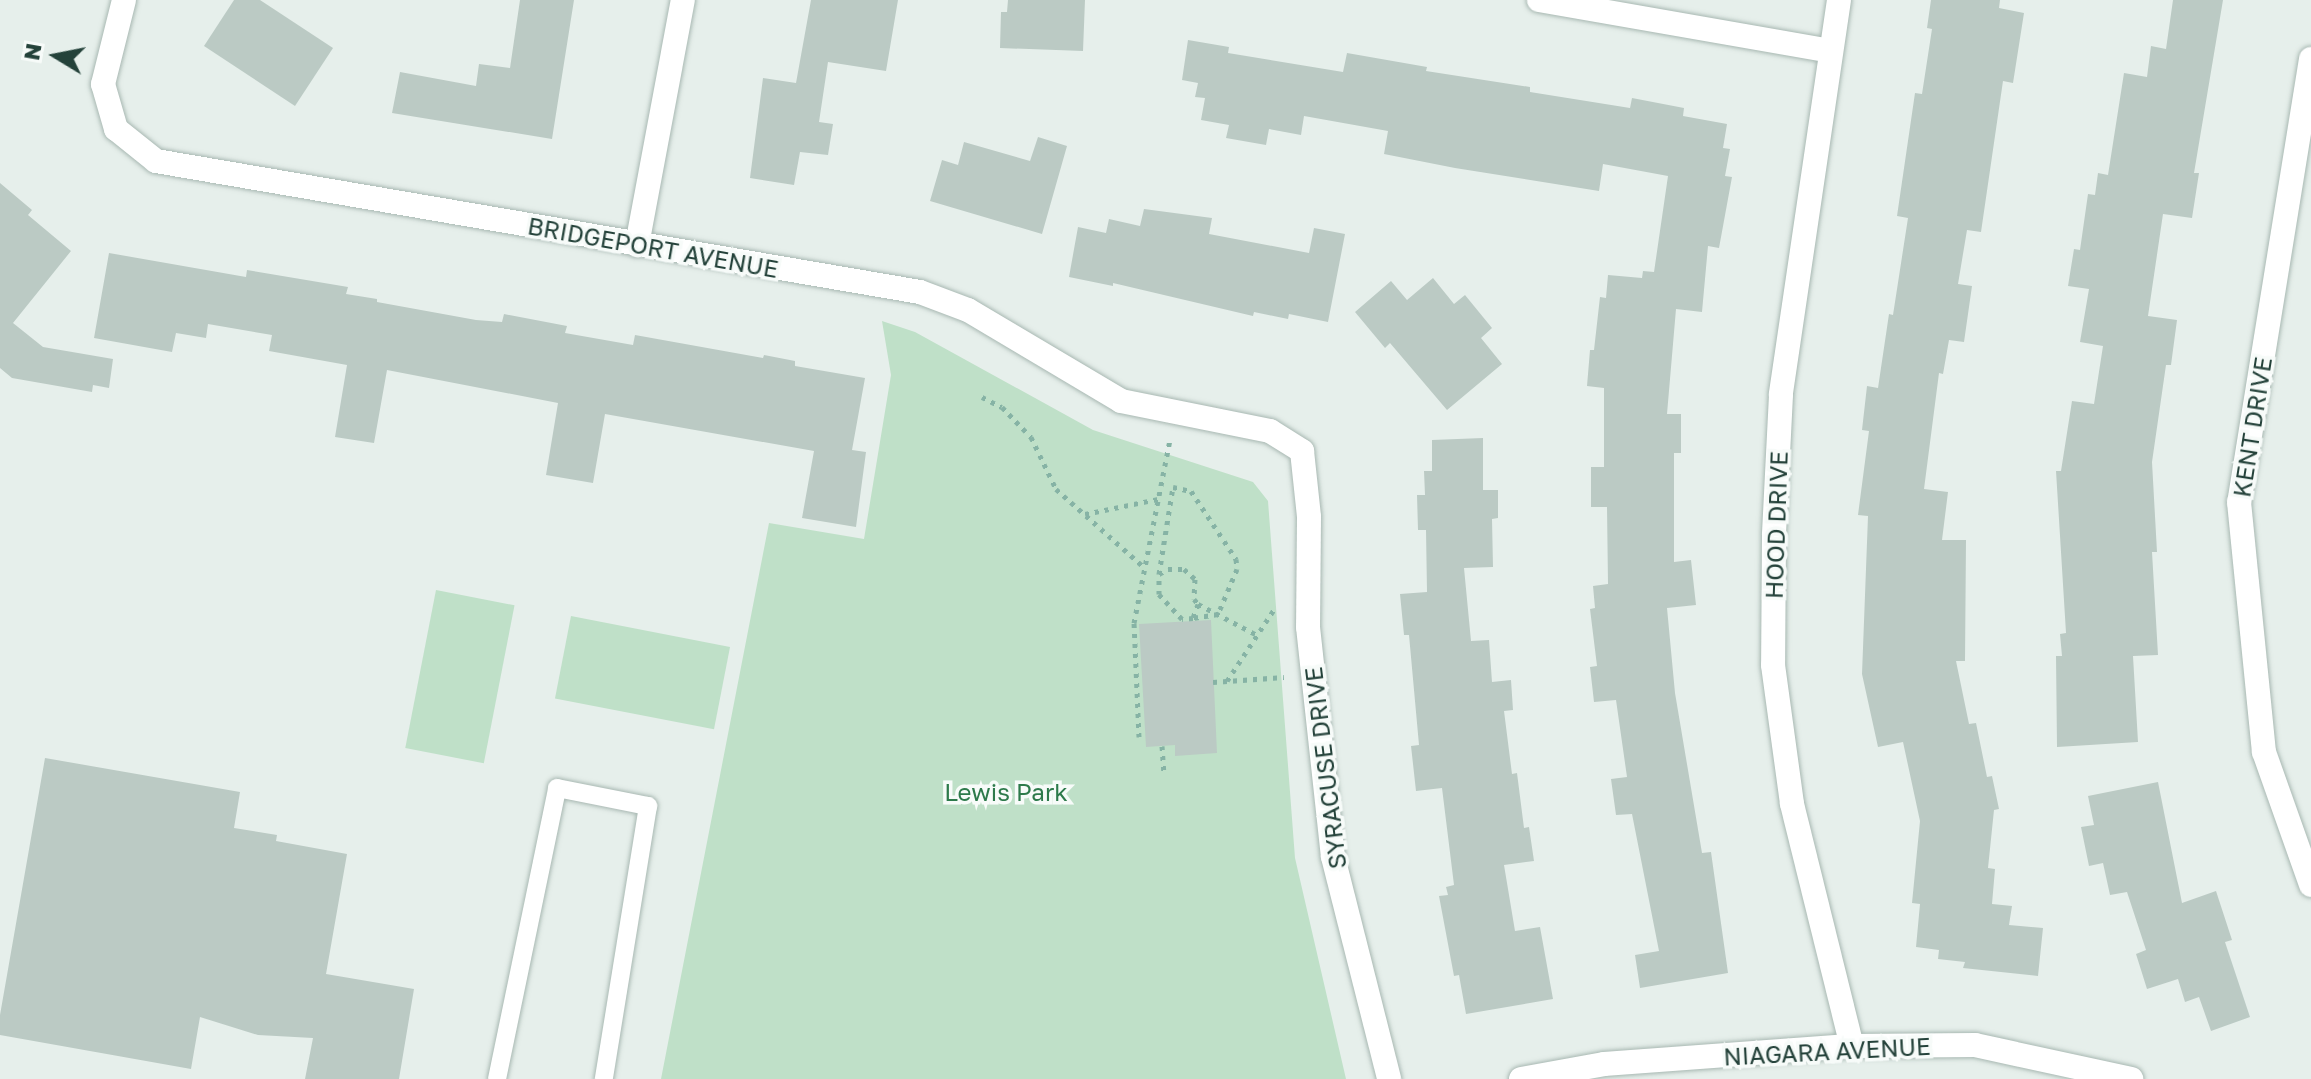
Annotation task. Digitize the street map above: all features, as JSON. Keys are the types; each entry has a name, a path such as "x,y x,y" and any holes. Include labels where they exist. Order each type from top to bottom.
{"street":[{"name":"BRIDGEPORT AVENUE","path":"124,0 103,84 116,129 156,161 920,292 968,310 1121,401 1270,431 1302,451"},
{"path":"637,245 683,0"},
{"path":"1539,0 1831,51"},
{"name":"HOOD DRIVE","path":"1839,0 1781,395 1774,535 1773,665 1792,804 1852,1046"},
{"name":"KENT DRIVE","path":"2311,59 2239,502 2264,752 2311,885"},
{"name":"SYRACUSE DRIVE","path":"1302,451 1309,517 1308,627 1333,857 1389,1079"},
{"name":"NIAGARA AVENUE","path":"1521,1079 1604,1064 1852,1046 1975,1045 2131,1079"}],"lane":[{"path":"497,1079 557,788 648,806 604,1079"}],"path":[{"path":"982,397 1002,407 1031,437 1056,489 1145,567"},
{"path":"1139,737 1134,623 1175,412"},
{"path":"1173,487 1191,491 1236,559 1235,580 1218,614 1182,619 1171,611 1159,594 1159,574 1173,487"},
{"path":"1084,514 1158,499"},
{"path":"1159,574 1168,569 1184,569 1195,579 1194,599 1198,604 1257,635"},
{"path":"1193,618 1198,604"},
{"path":"1227,682 1275,608"},
{"path":"1213,682 1314,676"},
{"path":"1162,746 1164,775"}],"green space":[{"name":"Lewis Park","path":"882,321 915,332 1093,430 1253,482 1268,501 1295,858 1346,1079 661,1079 769,523 864,539 891,375"},
{"path":"436,590 515,605 484,763 405,748"},
{"path":"571,616 730,647 714,729 555,698"}],"building":[{"path":"234,0 260,0 333,48 295,106 204,46"},
{"path":"520,0 574,0 552,139 392,113 400,72 476,86 479,64 510,68"},
{"path":"811,0 898,0 886,71 828,62 819,122 833,124 828,155 800,152 794,185 750,178 763,78 796,83"},
{"path":"1008,0 1085,0 1083,51 1000,48 1001,12 1007,12"},
{"path":"1931,0 2000,0 1999,8 2024,13 2013,83 2003,81 1981,232 1967,230 1958,284 1972,286 1964,342 1949,340 1943,374 1939,373 1924,489 1948,492 1942,540 1966,540 1965,661 1956,661 1969,724 1976,723 1987,777 1992,776 1999,809 1994,810 1988,868 1995,869 1992,904 2012,906 2009,925 2043,928 2038,976 1963,968 1965,962 1938,959 1939,950 1916,947 1920,904 1912,903 1920,821 1903,742 1878,747 1862,674 1868,516 1858,515 1869,431 1862,430 1867,386 1878,388 1889,314 1893,315 1908,218 1897,216 1915,93 1922,94 1932,29 1927,28"},
{"path":"2173,0 2223,0 2194,173 2199,173 2192,218 2163,214 2148,316 2177,320 2171,365 2166,365 2152,462 2157,552 2152,552 2158,655 2133,656 2138,742 2057,747 2056,656 2062,656 2060,634 2066,633 2056,471 2061,471 2072,401 2094,404 2103,346 2080,342 2089,289 2068,286 2074,249 2080,250 2088,194 2095,195 2098,173 2108,175 2124,73 2147,77 2151,46 2166,49"},
{"path":"1188,40 1229,47 1228,53 1343,72 1347,53 1427,67 1426,71 1530,87 1530,92 1630,108 1632,98 1684,108 1683,116 1727,124 1723,148 1730,149 1725,176 1732,177 1719,248 1708,246 1702,312 1676,309 1667,414 1681,414 1681,453 1674,453 1674,562 1691,560 1696,605 1667,608 1675,693 1702,853 1711,852 1728,973 1640,988 1635,955 1659,951 1632,814 1616,815 1611,779 1627,777 1616,700 1594,702 1590,667 1597,666 1590,609 1595,608 1593,586 1608,584 1607,507 1591,507 1591,467 1604,467 1604,388 1587,386 1590,350 1594,350 1600,297 1606,298 1608,275 1642,278 1643,271 1654,272 1668,176 1603,164 1599,191 1455,168 1384,154 1388,131 1304,116 1301,135 1269,129 1266,145 1226,138 1229,125 1201,120 1205,98 1195,97 1198,83 1182,80"},
{"path":"1038,137 1067,146 1042,234 930,201 942,160 958,165 964,142 1030,161"},
{"path":"0,183 32,210 28,215 71,251 13,323 43,347 113,359 109,388 93,385 92,392 12,378 0,368"},
{"path":"1144,209 1212,218 1209,234 1309,253 1314,228 1345,234 1328,322 1289,314 1288,319 1254,312 1253,316 1113,283 1113,286 1069,277 1078,227 1106,233 1109,219 1140,226"},
{"path":"109,253 246,277 247,270 348,287 346,294 377,299 377,302 476,320 502,322 504,314 567,326 565,333 633,345 635,335 763,358 764,355 795,361 795,366 865,378 852,450 866,452 856,527 802,518 814,451 605,414 593,483 546,475 558,403 387,370 374,443 335,437 347,365 269,351 272,335 208,324 206,338 176,333 172,352 94,338"},
{"path":"1433,278 1454,304 1465,295 1492,328 1481,338 1502,364 1447,410 1390,343 1385,348 1355,312 1391,281 1407,300"},
{"path":"1483,438 1483,490 1498,490 1498,518 1492,519 1493,567 1464,568 1471,641 1489,640 1492,682 1511,680 1513,710 1504,711 1512,774 1517,773 1524,828 1529,827 1534,861 1504,865 1515,931 1540,927 1553,999 1466,1014 1459,975 1454,976 1439,896 1448,895 1446,887 1454,885 1442,788 1416,791 1411,746 1419,745 1409,635 1404,635 1400,594 1427,592 1426,530 1418,530 1417,495 1425,495 1424,471 1432,471 1432,440"},
{"path":"1211,620 1217,753 1175,756 1175,745 1146,747 1139,624"},
{"path":"45,758 240,792 234,828 277,835 276,841 347,854 326,974 414,989 399,1079 305,1079 313,1038 258,1035 200,1017 191,1069 0,1035 0,1015"},
{"path":"2158,782 2182,903 2216,891 2232,940 2225,942 2250,1017 2211,1031 2199,997 2185,1002 2178,979 2147,989 2136,954 2146,950 2127,892 2110,895 2103,863 2089,866 2081,827 2094,825 2088,796"}]}
